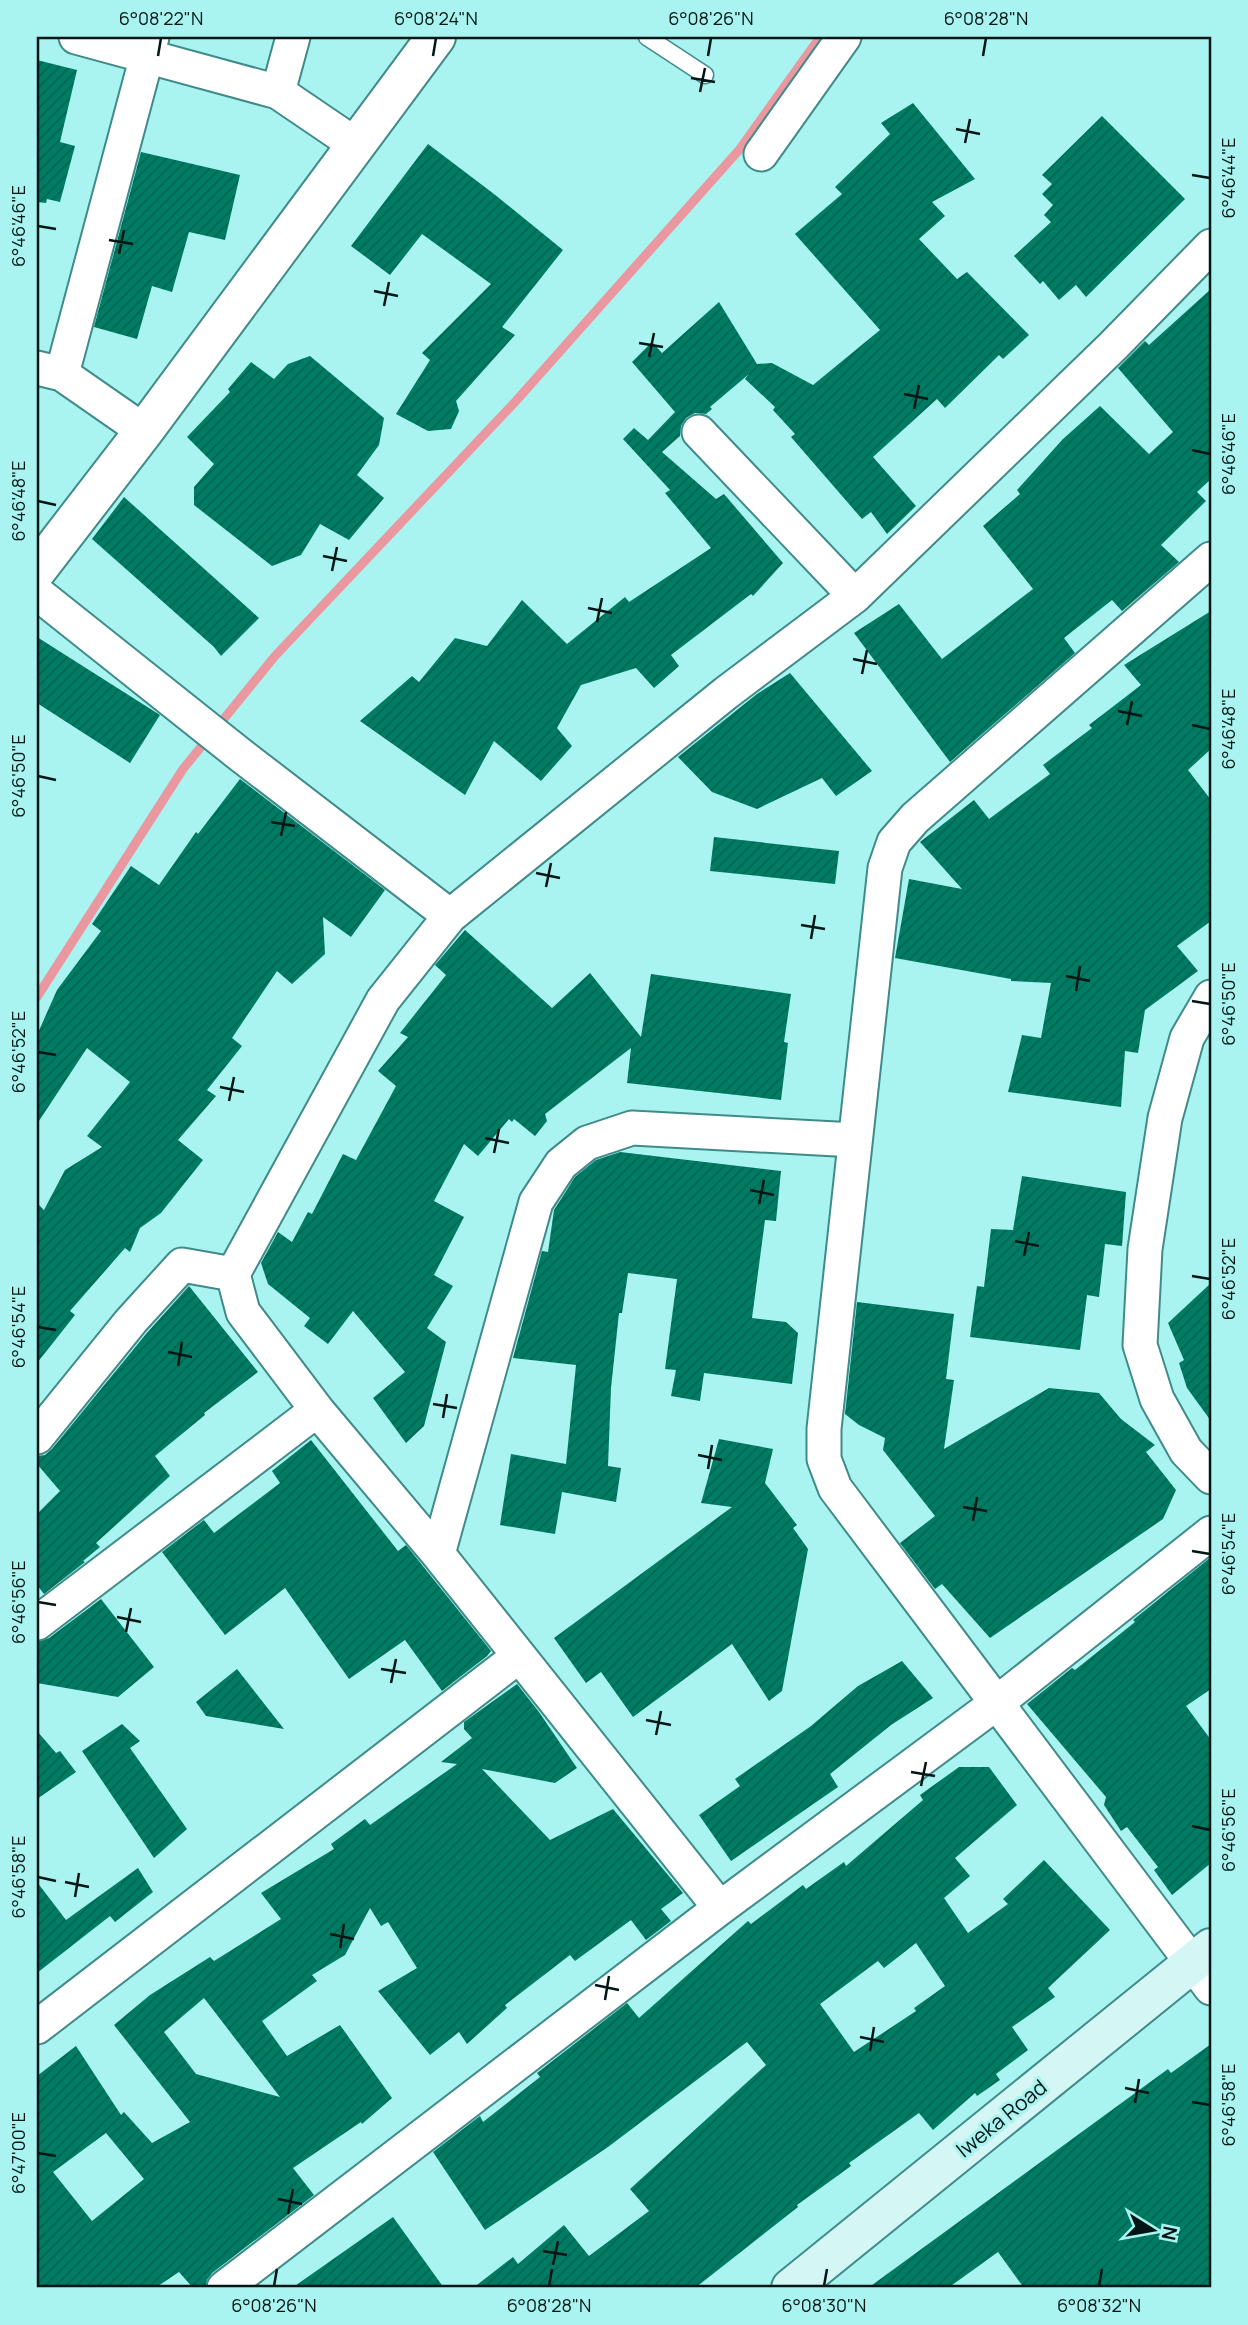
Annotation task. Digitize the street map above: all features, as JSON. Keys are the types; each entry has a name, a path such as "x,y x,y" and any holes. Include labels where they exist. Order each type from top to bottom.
{"main road":[{"name":"Iweka Road","path":"791,2288 1205,1966"}],"street":[{"path":"76,37 149,46 278,92 356,145"},
{"path":"278,92 293,37"},
{"path":"37,570 144,431 436,37"},
{"path":"761,154 844,37"},
{"path":"144,431 49,371 149,46"},
{"path":"720,1908 438,1554 317,1410 243,1312 233,1274 383,1000 450,916 726,693 855,596 1113,346 1211,246"},
{"path":"699,432 855,596"},
{"path":"1205,1966 835,1488 824,1460 824,1429 885,868 894,842 915,818 1211,559"},
{"path":"37,593 237,753 450,916"},
{"path":"1211,997 1187,1038 1165,1118 1145,1249 1140,1345 1157,1399 1186,1451 1211,1477"},
{"path":"438,1554 536,1202 561,1164 587,1143 632,1128 855,1140"},
{"path":"37,1437 131,1321 182,1265 233,1274"},
{"path":"37,1623 317,1410"},
{"path":"224,2288 720,1908 998,1702 1211,1533"},
{"path":"37,2027 519,1656"}],"lane":[{"path":"647,37 705,75"}],"building":[{"path":"37,60 77,70 60,142 75,146 60,202 47,199 46,203 37,202"},
{"path":"913,103 975,179 932,202 945,216 919,239 957,279 967,272 1029,335 1003,359 999,355 945,408 937,399 873,457 916,506 887,534 871,512 862,519 791,437 795,434 773,410 775,407 745,379 749,374 710,407 712,409 706,414 695,413 686,418 681,426 680,436 662,452 716,499 724,494 783,563 753,596 751,594 671,655 679,666 654,688 636,668 581,685 557,728 572,746 541,781 494,741 465,795 360,721 412,676 419,682 455,638 487,646 522,600 567,644 625,597 629,602 711,548 665,493 670,490 623,439 634,428 648,440 675,412 632,362 652,342 662,353 719,302 757,364 772,363 813,385 880,330 795,234 842,194 835,187 890,134 881,123"},
{"path":"1102,116 1185,199 1086,297 1076,285 1059,300 1043,281 1040,284 1014,256 1051,222 1044,215 1053,205 1042,194 1052,184 1042,175"},
{"path":"428,144 563,250 502,327 515,335 456,401 459,411 451,429 428,431 396,414 430,360 422,353 491,284 422,234 390,275 351,246"},
{"path":"141,152 240,175 225,240 189,232 172,292 152,286 137,339 94,327"},
{"path":"1211,289 1211,479 1197,492 1206,501 1161,545 1179,562 1122,611 1112,600 1064,638 1075,653 950,762 854,633 899,604 942,659 1033,589 983,526 1020,494 1017,490 1063,439 1100,406 1149,454 1173,432 1118,368 1145,341 1149,345"},
{"path":"310,356 384,418 379,445 357,475 384,498 349,540 320,524 301,555 272,566 194,505 194,487 214,464 187,437 230,392 228,389 251,362 274,379 288,364"},
{"path":"124,497 259,618 221,656 92,539"},
{"path":"1211,611 1211,749 1188,770 1211,800 1211,921 1177,946 1198,971 1145,1010 1138,1053 1125,1051 1121,1107 1008,1092 1022,1035 1041,1038 1051,983 1011,981 895,958 909,879 962,889 920,842 974,800 989,819 1050,774 1043,765 1092,728 1089,725 1141,685 1124,665"},
{"path":"37,637 160,715 130,763 37,703"},
{"path":"790,673 872,771 836,796 822,778 757,809 712,792 678,757 757,694"},
{"path":"240,779 385,890 351,937 323,917 325,954 292,984 277,971 232,1038 242,1046 207,1090 216,1096 178,1140 203,1160 161,1213 140,1228 130,1252 125,1248 70,1311 75,1315 37,1363 37,1203 44,1210 65,1170 102,1147 87,1136 130,1082 87,1048 37,1124 37,1035 57,990 101,931 92,924 131,866 159,885 196,832 198,834"},
{"path":"714,837 839,851 835,884 710,871"},
{"path":"465,930 552,1008 590,973 641,1037 651,974 791,994 784,1042 788,1043 781,1100 627,1083 631,1048 545,1114 547,1121 535,1136 514,1119 512,1122 509,1119 478,1156 464,1144 434,1201 464,1217 434,1275 453,1286 427,1328 446,1342 424,1426 406,1443 373,1398 405,1372 353,1311 328,1344 304,1326 310,1318 268,1284 261,1263 278,1232 292,1242 308,1212 312,1214 343,1154 356,1160 396,1086 378,1071 408,1037 400,1033 446,975 435,965"},
{"path":"620,1152 781,1171 776,1221 765,1220 752,1318 786,1322 798,1333 792,1384 704,1373 700,1401 671,1396 676,1370 665,1369 677,1279 628,1273 622,1313 619,1313 611,1388 608,1466 621,1468 616,1502 562,1492 555,1534 500,1525 511,1454 566,1464 576,1365 513,1358 542,1251 548,1252 554,1210 575,1177 596,1160"},
{"path":"1022,1176 1126,1192 1122,1246 1105,1244 1099,1297 1087,1295 1080,1350 970,1337 977,1286 984,1287 991,1229 1013,1230"},
{"path":"1211,1283 1211,1421 1187,1388 1179,1363 1184,1360 1168,1323"},
{"path":"189,1286 258,1372 204,1413 205,1415 155,1456 170,1476 96,1543 100,1547 83,1561 85,1562 44,1594 37,1585 37,1514 60,1491 37,1464 37,1456 45,1455 52,1449"},
{"path":"857,1302 954,1314 946,1379 954,1380 944,1449 1049,1388 1099,1393 1121,1419 1155,1445 1146,1452 1176,1490 1163,1519 990,1638 942,1584 935,1589 900,1543 935,1516 883,1450 885,1438 859,1425 845,1414"},
{"path":"719,1439 773,1449 765,1483 797,1525 793,1528 808,1549 782,1691 769,1701 732,1644 633,1717 601,1672 586,1683 554,1638 732,1507 701,1503"},
{"path":"311,1440 398,1551 406,1545 491,1651 442,1691 405,1640 349,1679 285,1588 225,1635 162,1552 204,1520 214,1533 280,1483 272,1471"},
{"path":"1211,1557 1211,1689 1186,1706 1211,1740 1211,1863 1172,1895 1154,1870 1158,1867 1127,1827 1121,1831 1104,1805 1106,1797 1027,1704 1072,1668 1075,1670"},
{"path":"101,1599 154,1667 118,1697 37,1683 37,1642 49,1638"},
{"path":"902,1661 933,1698 891,1725 830,1774 838,1787 731,1861 699,1815 740,1786 735,1779 811,1726 858,1686"},
{"path":"237,1669 284,1729 206,1716 196,1702"},
{"path":"517,1684 577,1768 555,1783 482,1769 550,1840 613,1809 683,1893 661,1909 671,1921 646,1940 631,1920 575,1961 570,1955 505,2005 507,2008 467,2044 459,2032 430,2055 378,1991 417,1968 388,1922 381,1926 370,1908 345,1955 312,1975 317,1981 262,2021 287,2056 340,2025 392,2098 362,2124 361,2122 293,2168 314,2195 212,2273 205,2288 193,2288 179,2272 155,2288 37,2288 37,2076 76,2046 121,2115 124,2112 152,2143 190,2122 114,2025 150,1995 210,1957 214,1961 281,1919 261,1893 334,1849 331,1844 365,1819 370,1825 457,1764 441,1762 472,1738 464,1729 464,1722","holes":["204,1998 280,2097 196,2074 164,2032","106,2133 144,2179 92,2221 53,2172"]},
{"path":"122,1724 140,1741 130,1748 187,1829 154,1858 82,1751"},
{"path":"37,1731 56,1753 60,1751 76,1772 37,1799"},
{"path":"959,1767 989,1767 1017,1805 955,1858 970,1876 944,1898 968,1933 1008,1904 1003,1899 1044,1860 1110,1930 1048,1988 1055,1997 1012,2027 1028,2050 996,2074 1000,2080 977,2096 975,2093 933,2130 919,2113 849,2163 851,2166 797,2205 798,2207 695,2288 473,2288 513,2257 518,2264 564,2225 589,2256 649,2211 630,2189 766,2065 747,2042 608,2147 485,2230 433,2152 480,2116 483,2122 540,2077 537,2073 627,2003 639,2018 748,1921 751,1924 803,1885 806,1889 844,1862 846,1866 923,1800 920,1795","holes":["916,1943 945,1986 914,2008 916,2011 854,2052 820,2004 878,1961 884,1968"]},
{"path":"138,1868 153,1892 115,1922 110,1916 37,1973 37,1882 66,1920"},
{"path":"1211,2044 1211,2288 1024,2288 998,2252 948,2288 868,2288 1168,2069 1171,2073"},
{"path":"393,2217 444,2288 292,2288"}],"waterway":[{"path":"37,997 183,769 275,656 515,402 739,150 820,37"}]}
